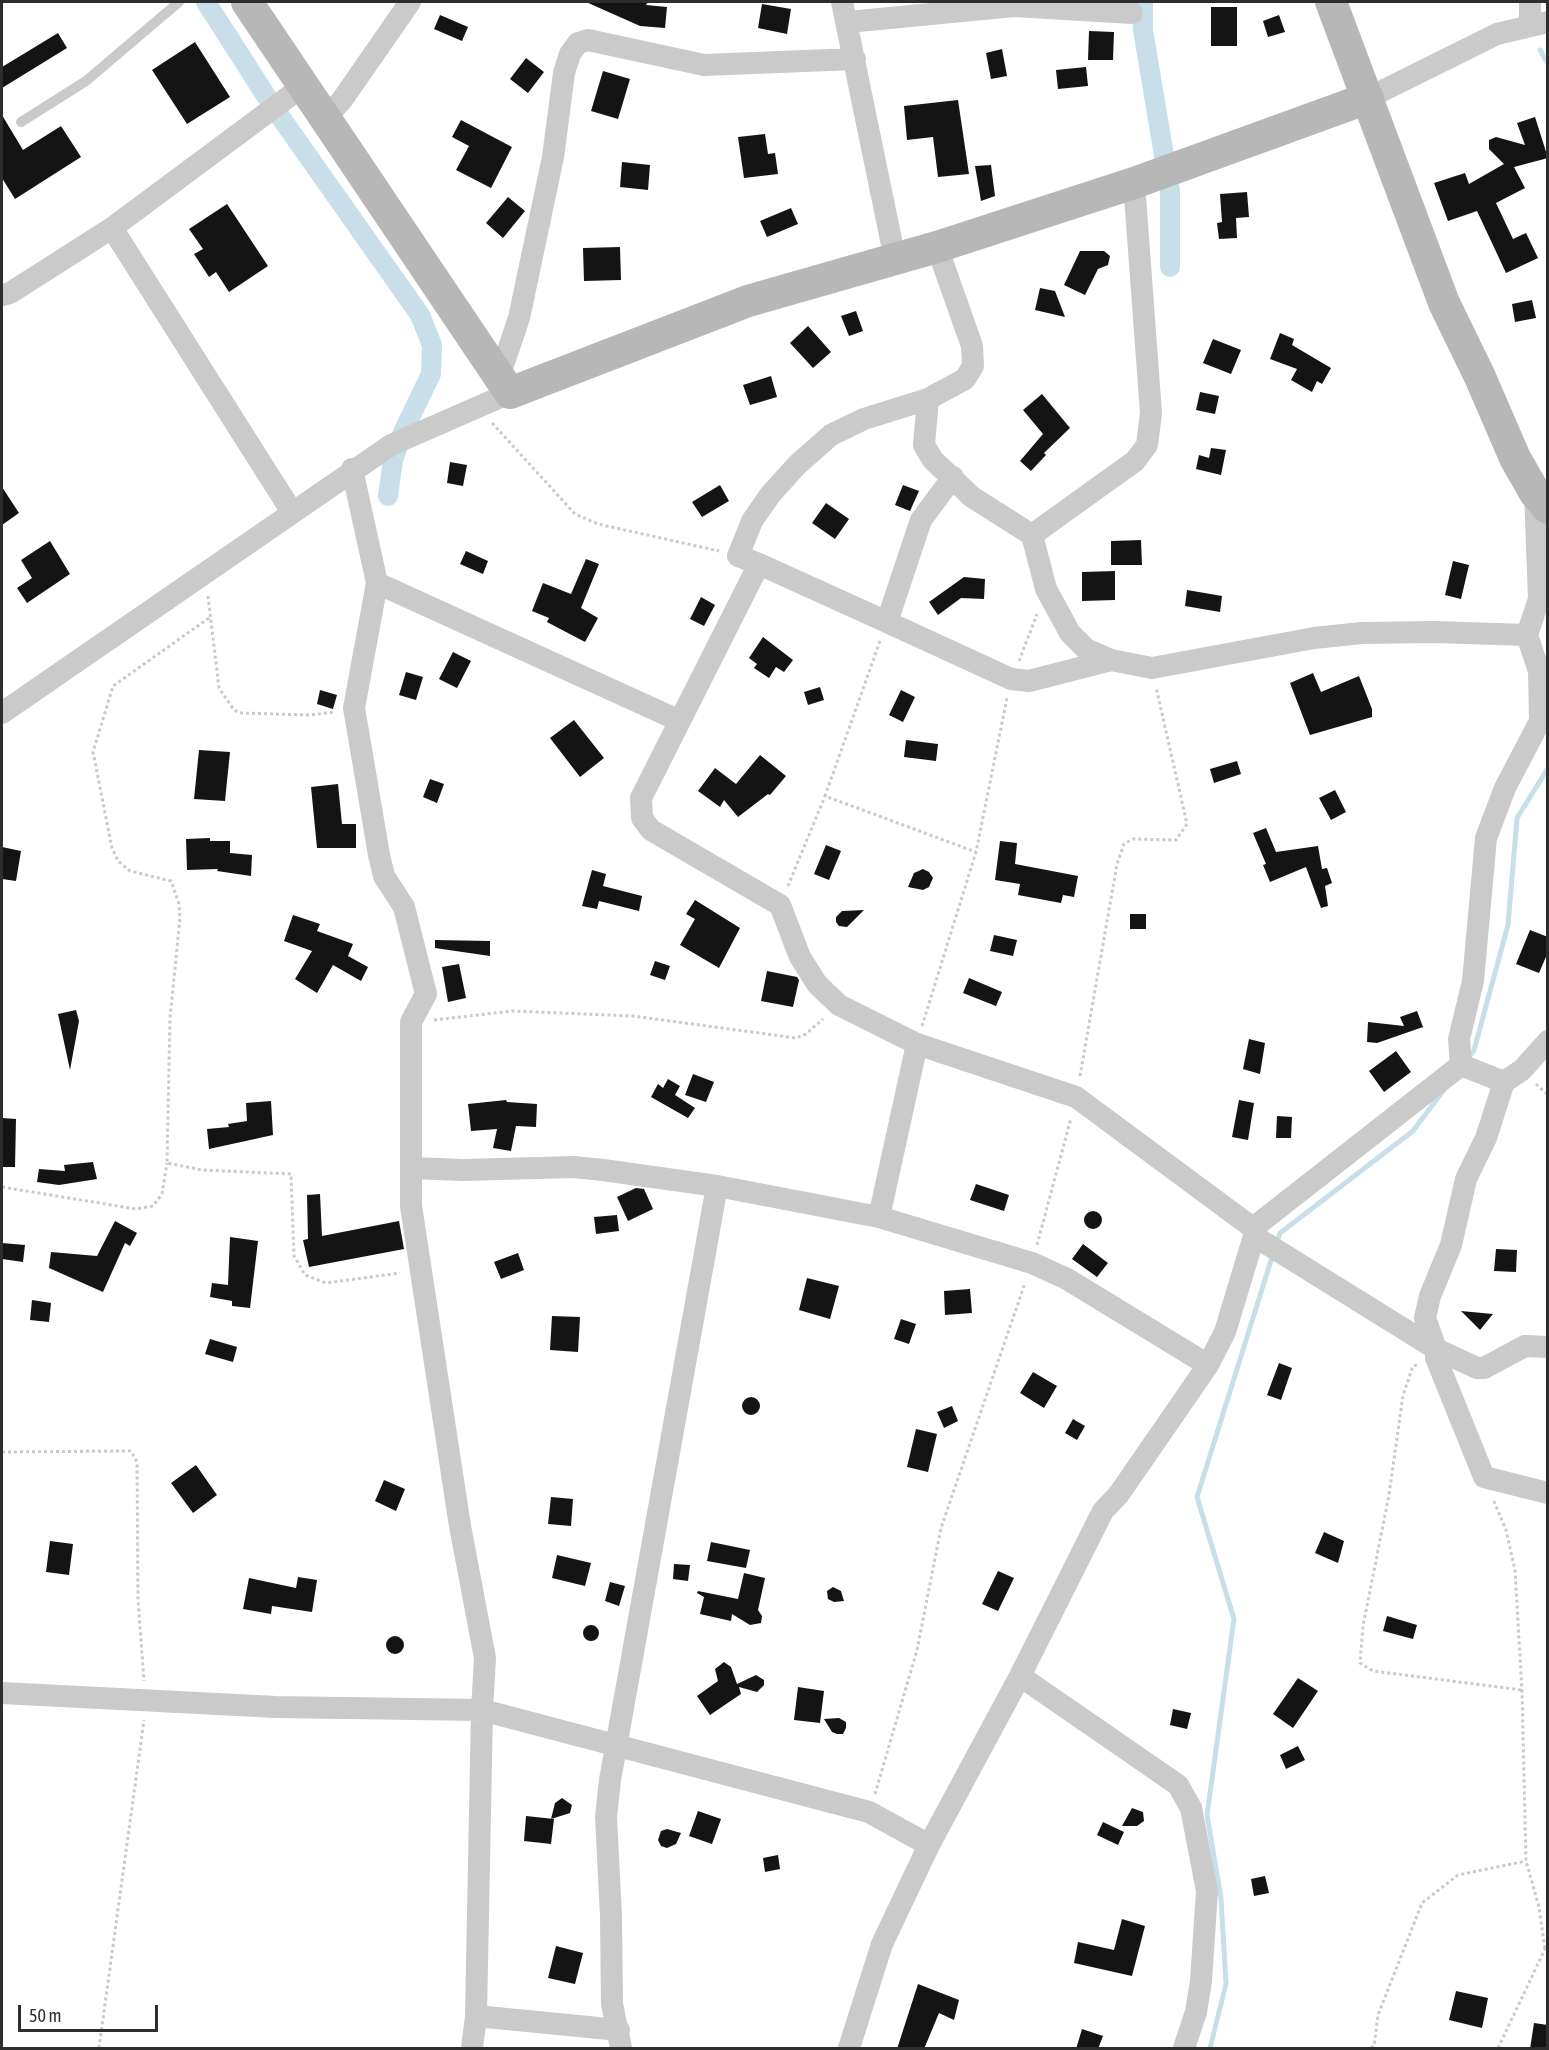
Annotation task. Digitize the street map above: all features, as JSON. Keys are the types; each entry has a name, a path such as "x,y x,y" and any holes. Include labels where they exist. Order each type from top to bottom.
{"street":[{"path":"247,2 504,385"},
{"path":"326,119 342,100 410,2"},
{"path":"1331,2 1444,303 1480,377 1515,458 1541,501 1539,599 1527,635 1543,671 1540,721 1505,788 1486,838 1473,981 1459,1040 1485,1074 1486,1138 1466,1179 1451,1245 1430,1296 1425,1318 1436,1354 1484,1477 1548,1493"},
{"path":"2,713 352,470 412,434 478,407 504,385 748,301 937,247 1157,175 1368,98 1497,34 1539,24 1530,2"},
{"path":"895,259 845,12 1014,6 1131,13"},
{"path":"504,385 553,157 564,73 570,54 578,43 588,40 704,65 855,59"},
{"path":"2,295 10,293 112,228 303,86"},
{"path":"1032,535 1135,461 1147,445 1151,413 1157,175"},
{"path":"112,228 292,512"},
{"path":"937,247 972,346 973,366 965,379 928,399 864,419 831,435 797,465 770,495 752,521 748,560 680,721 641,798 642,818 651,830 664,839 780,905 800,957 817,984 839,1005 917,1044 1076,1097 1253,1232 1436,1354 1477,1368 1484,1368 1525,1346 1548,1347"},
{"path":"928,399 924,445 933,460 972,497 1032,535 1046,590 1070,633 1086,649 1111,660 1152,668 1314,638 1362,633 1435,632 1527,635"},
{"path":"352,470 377,583 354,708 384,876 404,907 426,994 411,1022 411,1206 423,1270 460,1526 485,1658 476,2016 472,2049"},
{"path":"887,622 921,519 952,477"},
{"path":"748,560 1011,679 1029,681 1111,660"},
{"path":"377,583 680,721"},
{"path":"849,2049 882,1944 929,1845 1020,1676 1103,1511 1119,1494 1208,1365 1225,1332 1253,1232 1485,1074 1522,1070 1548,1041"},
{"path":"879,1217 917,1044"},
{"path":"412,1168 463,1170 574,1167 717,1186 879,1217 1032,1263 1067,1279 1208,1365"},
{"path":"476,2016 620,2039 612,2004 611,1916 606,1817 610,1780 618,1748 717,1186"},
{"path":"1020,1676 1178,1785 1191,1808 1207,1891 1200,1991 1184,2049"},
{"path":"2,1693 276,1707 482,1710 618,1748 869,1812 929,1845"}],"lane":[{"path":"21,122 86,81 179,2"}],"path":[{"path":"478,407 575,514 598,524 748,560"},
{"path":"917,1044 976,852 1011,679 1046,590"},
{"path":"2,1187 136,1209 153,1206 162,1194 167,1163 170,1018 180,918 179,904 171,881 130,871 118,861 112,848 93,752 112,686 209,618 219,688 234,710 240,713 309,715 354,708"},
{"path":"780,905 825,796 887,622"},
{"path":"869,1812 917,1650 941,1528 1032,1263 1076,1097 1117,864 1124,844 1134,839 1176,840 1186,824 1152,668"},
{"path":"825,796 976,852"},
{"path":"411,1022 512,1011 633,1016 795,1038 806,1034 839,1005"},
{"path":"167,1163 201,1170 291,1174 294,1256 304,1275 326,1283 423,1270"},
{"path":"1436,1354 1413,1366 1403,1395 1389,1495 1363,1626 1360,1663 1373,1671 1522,1690"},
{"path":"2,1452 131,1451 137,1462 138,1599 146,1700 99,2049"},
{"path":"1484,1477 1506,1530 1515,1570 1522,1690 1526,1861 1539,1907 1546,1949 1498,2049"},
{"path":"1371,2049 1374,2046 1378,2015 1422,1903 1458,1875 1526,1861"}],"building":[{"path":"586,2 648,2 646,5 667,7 665,28 640,26"},
{"path":"762,4 791,9 787,34 758,28"},
{"path":"1211,7 1237,7 1237,46 1211,46"},
{"path":"440,15 468,27 462,41 434,29"},
{"path":"1279,15 1285,32 1268,37 1263,21"},
{"path":"1089,31 1114,32 1113,60 1088,60"},
{"path":"58,33 67,48 2,88 2,67"},
{"path":"195,42 230,97 187,124 152,70"},
{"path":"1002,49 1007,76 991,79 986,53"},
{"path":"526,58 544,72 528,93 510,79"},
{"path":"1086,67 1088,86 1058,89 1056,70"},
{"path":"603,71 630,79 618,119 591,111"},
{"path":"958,100 969,174 938,177 933,137 907,140 904,106"},
{"path":"2,115 23,150 61,126 81,157 15,199 2,178"},
{"path":"1535,117 1548,158 1514,167 1525,188 1496,203 1513,239 1526,233 1538,258 1506,273 1477,211 1448,221 1434,183 1465,173 1469,184 1504,164 1489,149 1489,140 1496,137 1525,145 1517,123"},
{"path":"461,120 512,147 491,188 456,170 469,146 452,137"},
{"path":"765,134 768,154 775,153 778,174 744,178 738,137"},
{"path":"622,162 650,165 648,190 620,187"},
{"path":"991,165 995,196 981,201 975,166"},
{"path":"1247,192 1249,217 1236,218 1237,238 1219,239 1217,223 1222,222 1220,194"},
{"path":"508,197 525,211 503,238 486,223"},
{"path":"227,204 268,266 229,292 216,272 209,277 194,254 203,249 189,229"},
{"path":"791,208 798,224 767,237 760,221"},
{"path":"620,247 621,280 584,281 583,248"},
{"path":"1080,251 1104,251 1110,256 1108,265 1098,269 1085,295 1064,285"},
{"path":"1040,288 1055,291 1065,317 1035,310"},
{"path":"1532,300 1536,318 1515,322 1512,304"},
{"path":"856,311 863,331 849,336 841,316"},
{"path":"808,326 831,352 813,368 790,343"},
{"path":"1280,333 1294,339 1292,345 1331,368 1322,384 1317,381 1312,392 1291,380 1297,369 1270,359"},
{"path":"1213,339 1241,350 1231,374 1203,363"},
{"path":"771,376 777,397 750,405 743,385"},
{"path":"1200,392 1219,396 1215,414 1196,410"},
{"path":"1042,394 1070,428 1044,453 1046,455 1031,471 1020,461 1043,434 1023,410"},
{"path":"1211,448 1226,450 1221,475 1196,469 1199,455 1209,458"},
{"path":"450,462 467,465 463,486 447,483"},
{"path":"720,485 729,501 702,517 692,502"},
{"path":"903,485 919,491 910,511 895,505"},
{"path":"2,487 19,513 2,525"},
{"path":"826,503 849,519 835,539 812,523"},
{"path":"1141,540 1142,565 1111,565 1111,541"},
{"path":"50,541 70,574 27,603 17,588 32,578 21,560"},
{"path":"466,551 488,561 483,574 460,564"},
{"path":"586,559 599,564 581,608 598,618 585,642 547,622 549,618 532,611 543,583 571,594"},
{"path":"1453,561 1469,565 1461,599 1445,595"},
{"path":"1115,571 1115,600 1082,601 1082,572"},
{"path":"964,577 985,579 984,599 961,598 938,615 929,602"},
{"path":"1187,590 1222,596 1220,612 1185,606"},
{"path":"701,597 715,605 704,626 690,619"},
{"path":"763,637 793,660 784,672 776,667 769,678 754,668 757,664 749,658"},
{"path":"453,652 471,661 457,688 439,679"},
{"path":"406,672 423,677 416,700 399,695"},
{"path":"1313,673 1321,692 1359,676 1372,709 1372,717 1310,735 1290,683"},
{"path":"820,687 824,700 808,705 804,692"},
{"path":"320,690 337,695 333,709 317,704"},
{"path":"901,690 915,697 903,722 889,715"},
{"path":"574,720 604,758 580,777 550,738"},
{"path":"906,740 938,744 936,761 904,757"},
{"path":"199,750 230,752 225,801 194,799"},
{"path":"760,755 786,776 770,795 768,794 738,817 724,800 720,807 698,791 715,768 736,784"},
{"path":"1237,761 1241,774 1214,783 1210,769"},
{"path":"430,779 444,784 437,803 423,797"},
{"path":"338,784 342,824 356,824 356,848 317,848 311,787"},
{"path":"1335,790 1346,812 1331,820 1319,798"},
{"path":"1266,828 1276,852 1318,846 1322,869 1327,868 1332,883 1325,886 1328,906 1321,908 1306,867 1270,882 1263,865 1266,864 1253,833"},
{"path":"210,838 210,841 230,841 230,853 252,855 251,876 217,871 218,869 187,870 186,839"},
{"path":"1000,841 1017,843 1015,864 1078,876 1074,897 1063,895 1061,903 1018,895 1020,884 995,880"},
{"path":"826,845 841,851 829,880 814,874"},
{"path":"2,847 21,851 16,881 2,879"},
{"path":"923,869 933,878 929,887 923,890 908,887 914,873"},
{"path":"592,870 606,874 603,886 642,896 639,911 599,901 597,909 582,906"},
{"path":"695,900 740,928 719,968 680,945 695,919 686,914"},
{"path":"864,910 847,927 839,926 836,922 836,917 842,911"},
{"path":"1130,914 1146,914 1146,929 1130,929"},
{"path":"293,915 320,924 317,931 353,944 348,956 368,967 361,981 333,965 317,993 295,979 312,951 284,941"},
{"path":"1530,930 1548,937 1548,952 1539,973 1516,964"},
{"path":"994,935 1017,940 1013,956 990,951"},
{"path":"435,940 490,941 490,956 435,948"},
{"path":"655,961 670,966 665,980 650,975"},
{"path":"459,964 466,998 448,1002 442,967"},
{"path":"767,971 797,977 799,980 793,1007 761,1001"},
{"path":"969,978 1002,992 996,1006 963,993"},
{"path":"76,1010 79,1021 70,1070 58,1014"},
{"path":"1417,1011 1423,1027 1377,1043 1367,1042 1368,1022 1404,1026 1400,1017"},
{"path":"1249,1039 1265,1043 1260,1074 1243,1069"},
{"path":"1396,1051 1411,1072 1384,1092 1369,1071"},
{"path":"693,1074 714,1082 706,1102 685,1095"},
{"path":"668,1079 680,1086 675,1095 695,1108 688,1118 651,1097 658,1084 663,1088"},
{"path":"506,1100 507,1102 537,1104 536,1127 516,1126 511,1151 493,1148 497,1129 471,1131 468,1104"},
{"path":"1239,1100 1254,1103 1248,1140 1232,1137"},
{"path":"271,1101 273,1135 209,1149 207,1129 229,1127 228,1124 247,1121 246,1103"},
{"path":"1277,1116 1292,1117 1291,1138 1276,1138"},
{"path":"2,1118 16,1119 15,1167 2,1167"},
{"path":"93,1162 97,1179 59,1185 37,1182 39,1169 65,1171 64,1165"},
{"path":"976,1184 1009,1195 1004,1211 970,1200"},
{"path":"636,1188 644,1189 653,1209 628,1221 617,1197"},
{"path":"320,1194 322,1236 399,1221 404,1249 309,1267 303,1240 308,1239 307,1195"},
{"path":"1089,1211 1097,1211 1102,1216 1100,1227 1089,1229 1084,1224 1084,1216"},
{"path":"617,1215 619,1231 596,1234 594,1217"},
{"path":"115,1221 137,1233 130,1246 125,1243 103,1292 49,1268 51,1252 97,1256"},
{"path":"230,1237 258,1241 250,1308 232,1306 232,1301 210,1297 212,1283 228,1285"},
{"path":"2,1243 25,1245 23,1262 2,1259"},
{"path":"1083,1244 1108,1263 1097,1277 1072,1259"},
{"path":"1496,1249 1517,1250 1516,1272 1494,1271"},
{"path":"518,1253 524,1270 501,1279 494,1262"},
{"path":"807,1278 839,1286 830,1319 799,1310"},
{"path":"970,1289 972,1313 945,1315 944,1291"},
{"path":"32,1300 51,1303 49,1322 30,1320"},
{"path":"1461,1311 1493,1314 1480,1330"},
{"path":"552,1316 580,1317 578,1352 550,1350"},
{"path":"901,1319 916,1324 909,1344 894,1339"},
{"path":"210,1339 237,1347 233,1362 205,1354"},
{"path":"1279,1363 1292,1368 1281,1400 1267,1395"},
{"path":"1033,1372 1057,1386 1044,1408 1020,1393"},
{"path":"747,1397 755,1397 760,1402 758,1413 747,1415 742,1410 742,1402"},
{"path":"952,1406 958,1421 944,1428 937,1412"},
{"path":"1073,1419 1085,1426 1077,1440 1065,1433"},
{"path":"916,1429 937,1434 928,1472 907,1467"},
{"path":"196,1465 217,1495 193,1513 171,1483"},
{"path":"384,1480 405,1489 396,1511 375,1501"},
{"path":"551,1497 573,1499 571,1526 548,1524"},
{"path":"1324,1532 1344,1541 1338,1563 1315,1553"},
{"path":"50,1541 73,1544 69,1575 46,1572"},
{"path":"711,1542 750,1550 746,1568 707,1561"},
{"path":"557,1555 591,1563 585,1586 552,1578"},
{"path":"674,1564 690,1565 688,1581 673,1579"},
{"path":"998,1571 1014,1578 998,1611 982,1604"},
{"path":"744,1573 765,1578 758,1610 762,1616 761,1623 750,1625 732,1614 731,1621 700,1614 704,1597 697,1593 698,1591 738,1599"},
{"path":"298,1577 317,1580 312,1612 272,1606 271,1614 243,1609 249,1578 296,1588"},
{"path":"610,1582 625,1586 619,1606 605,1601"},
{"path":"833,1587 841,1591 844,1601 834,1602 828,1599 827,1591"},
{"path":"1387,1616 1417,1625 1413,1639 1383,1631"},
{"path":"591,1625 597,1627 599,1633 597,1639 591,1641 585,1639 583,1633 585,1627"},
{"path":"391,1636 399,1636 404,1641 402,1652 391,1654 386,1649 386,1641"},
{"path":"724,1662 731,1667 737,1684 756,1675 764,1680 764,1685 757,1692 739,1687 741,1694 710,1715 697,1696 718,1681 715,1669"},
{"path":"1298,1678 1318,1691 1293,1728 1273,1714"},
{"path":"798,1687 824,1691 820,1723 794,1720"},
{"path":"1173,1709 1191,1713 1187,1729 1170,1725"},
{"path":"839,1718 846,1722 843,1734 832,1732 824,1719"},
{"path":"1298,1746 1305,1760 1286,1769 1280,1755"},
{"path":"562,1798 572,1805 570,1813 551,1819 555,1803"},
{"path":"1132,1808 1143,1812 1144,1821 1137,1826 1122,1826"},
{"path":"698,1811 721,1819 712,1844 689,1836"},
{"path":"526,1816 554,1819 551,1844 524,1841"},
{"path":"1103,1822 1124,1832 1118,1845 1097,1835"},
{"path":"667,1829 681,1833 676,1844 667,1848 661,1846 658,1840 661,1831"},
{"path":"778,1855 780,1869 765,1872 763,1858"},
{"path":"1265,1876 1269,1893 1254,1896 1251,1879"},
{"path":"1122,1919 1145,1926 1132,1976 1074,1963 1078,1942 1114,1950"},
{"path":"556,1946 583,1953 575,1984 548,1978"},
{"path":"918,1984 959,2000 954,2020 939,2013 924,2049 897,2049"},
{"path":"1456,1991 1488,1998 1482,2028 1449,2020"},
{"path":"1534,2023 1548,2025 1548,2049 1530,2049"},
{"path":"1082,2029 1103,2036 1098,2049 1076,2049"}],"waterway":[{"path":"206,2 270,102"},
{"path":"1143,2 1143,30 1170,191 1170,267"},
{"path":"1540,50 1548,64"},
{"path":"279,115 420,315 432,345 431,374 404,430 393,460 388,496"},
{"path":"1467,1060 1474,1050 1508,925 1517,818 1548,768"},
{"path":"1277,1242 1280,1233 1413,1131 1443,1091"},
{"path":"1210,2048 1226,1984 1221,1898 1207,1815 1234,1619 1197,1497 1273,1254"}]}
